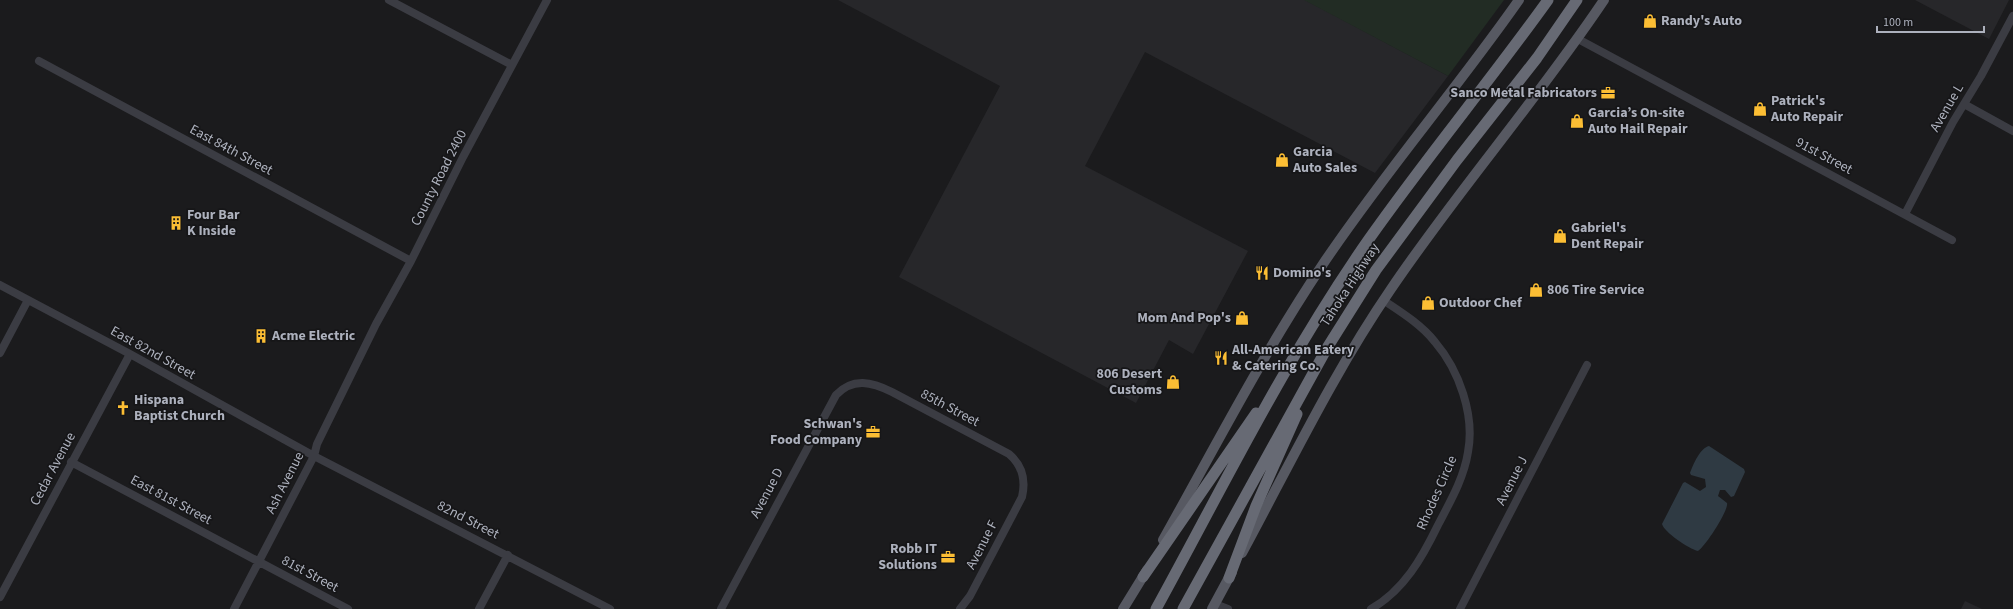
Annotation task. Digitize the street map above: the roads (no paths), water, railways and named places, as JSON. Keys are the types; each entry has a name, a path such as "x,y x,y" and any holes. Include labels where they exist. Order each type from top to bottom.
{"highway":[{"name":"Tahoka Highway","path":"1156,609 1290,365 1369,240 1440,144 1507,58 1548,0"},
{"name":"Tahoka Highway","path":"1183,609 1313,374 1376,270 1453,166 1537,58 1577,0"},
{"path":"1143,577 1290,365"},
{"path":"1229,578 1256,506 1303,401 1313,374"}],"main road":[{"path":"1123,609 1143,577 1273,343 1304,292 1390,170 1519,0"},
{"path":"1214,606 1308,427 1362,333 1383,300 1439,220 1578,39 1604,0"}],"street":[{"path":"389,0 512,65"},
{"name":"County Road 2400","path":"355,368 376,324 411,261 547,0"},
{"name":"Avenue L","path":"1905,214 2013,16"},
{"name":"91st Street","path":"1578,39 1952,240"},
{"name":"East 84th Street","path":"39,61 411,261"},
{"path":"1964,104 2013,131"},
{"name":"East 82nd Street","path":"0,285 130,354 314,456"},
{"path":"0,353 28,300"},
{"name":"Rhodes Circle","path":"1371,609 1387,599 1398,589 1417,565 1455,491 1466,463 1469,444 1466,408 1458,381 1445,356 1435,341 1424,331 1383,300"},
{"name":"Cedar Avenue","path":"0,597 3,583 130,354"},
{"name":"Avenue J","path":"1460,609 1587,365"},
{"name":"Ash Avenue","path":"234,609 314,456 317,444 355,368"},
{"name":"85th Street","path":"840,390 852,384 861,382 878,385 946,420 1014,459 1022,472 1023,491"},
{"name":"Avenue D","path":"720,609 825,413 840,390"},
{"name":"82nd Street","path":"314,456 610,609"},
{"name":"East 81st Street","path":"71,462 259,561"},
{"name":"Avenue F","path":"960,609 970,596 1023,491"},
{"path":"479,609 508,555"},
{"name":"81st Street","path":"259,561 348,609"},
{"path":"1214,606 1228,609"}],"place":[{"name":"Randy's Auto","path":"1650,21"},
{"name":"Sanco Metal Fabricators","path":"1608,93"},
{"name":"Patrick's Auto Repair","path":"1760,109"},
{"name":"Garcia’s On-site Auto Hail Repair","path":"1577,121"},
{"name":"Garcia Auto Sales","path":"1282,160"},
{"name":"Four Bar K Inside","path":"176,223"},
{"name":"Gabriel's Dent Repair","path":"1560,236"},
{"name":"Domino's","path":"1262,273"},
{"name":"806 Tire Service","path":"1536,290"},
{"name":"Outdoor Chef","path":"1428,303"},
{"name":"Mom And Pop's","path":"1242,318"},
{"name":"Acme Electric","path":"261,336"},
{"name":"All-American Eatery & Catering Co.","path":"1221,358"},
{"name":"806 Desert Customs","path":"1173,382"},
{"name":"Hispana Baptist Church","path":"123,408"},
{"name":"Schwan's Food Company","path":"873,432"},
{"name":"Robb IT Solutions","path":"948,557"}]}
